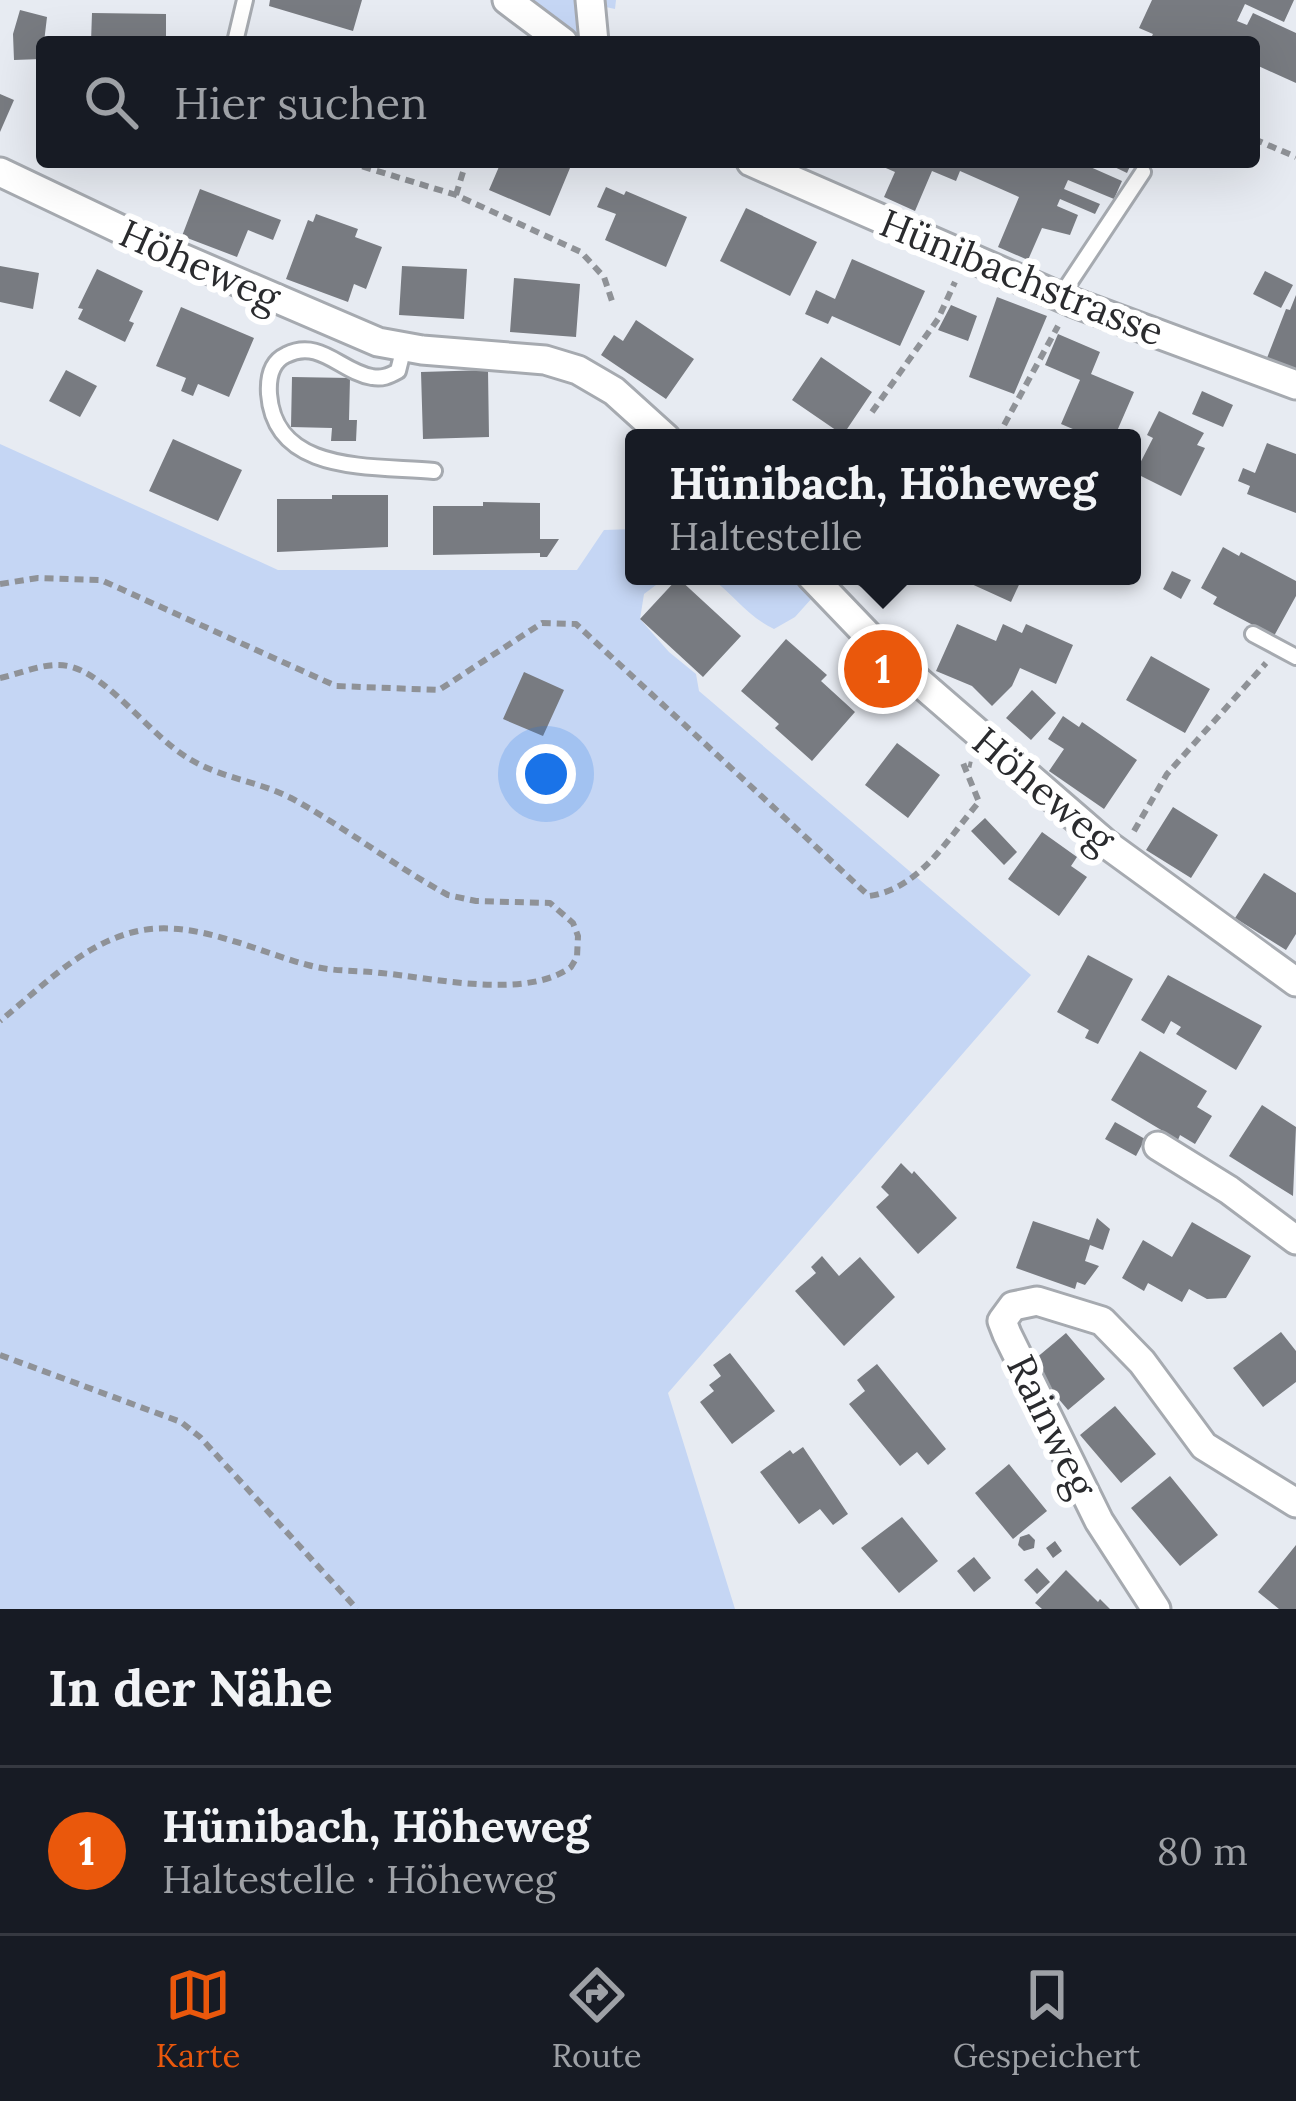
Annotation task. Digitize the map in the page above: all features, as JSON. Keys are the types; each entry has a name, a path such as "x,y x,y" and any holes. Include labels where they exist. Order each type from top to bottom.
{"street":[{"path":"507,0 555,36"},
{"path":"590,0 593,36"},
{"name":"Hünibachstrasse","path":"765,168 1066,300 1296,385"},
{"name":"Höheweg","path":"0,172 325,322 404,347 545,361 578,370 614,391 656,429"},
{"name":"Höheweg","path":"820,585 880,648 1120,855 1296,982"},
{"path":"1158,1145 1296,1240"},
{"name":"Rainweg","path":"1156,1609 1099,1521 1007,1334 1002,1321 1012,1306 1037,1301 1102,1321 1142,1362 1204,1446 1296,1503"}],"lane":[{"path":"236,36 245,0"},
{"path":"1066,300 1143,172"},
{"name":"Höheweg","path":"404,347 398,371 381,378 353,371 320,352 286,355 272,368 268,382 274,419 284,438 303,453 434,471"},
{"path":"1253,634 1296,657"}],"path":[{"path":"1260,142 1296,157"},
{"path":"368,168 456,195 581,252 604,277 612,301"},
{"path":"456,195 464,168"},
{"path":"872,412 938,319 966,257"},
{"path":"1002,429 1066,300"},
{"path":"0,584 38,578 101,580 336,686 439,690 542,623 576,624 869,896 890,893 914,879 979,802 962,763 1000,772 1012,762"},
{"path":"1120,855 1167,774 1279,648"},
{"path":"0,678 47,665 69,666 88,674 188,758 287,796 448,895 476,902 550,903 573,923 579,946 571,967 546,981 482,983 340,972 194,932 153,929 85,952 0,1021"},
{"path":"0,1355 181,1422 357,1609"}],"shaded area":[{"path":"528,0 616,0 615,9 592,4 594,36 558,36"},
{"path":"0,444 278,570 577,570 604,530 625,529 625,585 656,585 644,594 640,619 696,674 699,691 1031,975 668,1393 735,1609 0,1609"},
{"path":"719,585 821,588 795,617 774,629"}],"building":[{"path":"270,0 362,0 353,31 269,6"},
{"path":"1152,0 1294,0 1284,22 1245,4 1237,21 1247,25 1253,13 1296,33 1296,83 1260,67 1260,36 1152,36 1139,28"},
{"path":"20,10 47,17 45,36 36,36 36,59 14,60 13,34"},
{"path":"92,13 166,14 166,36 91,36"},
{"path":"0,94 14,100 0,132"},
{"path":"498,168 570,168 550,216 489,190"},
{"path":"886,168 1093,168 1122,181 1114,199 1068,180 1064,189 1100,204 1095,214 1060,199 1057,206 1078,215 1070,235 1042,228 1028,260 998,247 1019,197 960,171 956,181 932,171 915,211 884,197 895,172"},
{"path":"606,187 687,217 666,267 605,240 616,214 597,207"},
{"path":"200,189 281,220 273,240 248,230 237,257 182,236"},
{"path":"746,208 817,242 790,296 720,261"},
{"path":"316,214 358,229 355,237 382,247 366,289 354,284 348,302 286,279 308,220 313,222"},
{"path":"852,259 925,291 900,346 832,316 828,324 805,314 816,290 835,299"},
{"path":"0,266 39,273 33,309 0,302"},
{"path":"402,266 467,269 464,319 399,315"},
{"path":"97,269 143,291 125,342 78,319 83,309 78,308"},
{"path":"1265,271 1293,285 1281,308 1253,294"},
{"path":"514,278 580,284 576,337 510,332"},
{"path":"1296,295 1296,369 1267,358"},
{"path":"997,297 1047,316 1014,394 969,377"},
{"path":"951,305 977,316 968,341 938,330"},
{"path":"181,307 254,338 229,397 198,384 193,396 188,394 181,391 186,378 156,366"},
{"path":"636,320 694,359 666,399 601,355 614,335 623,341"},
{"path":"1058,334 1100,352 1091,374 1134,392 1118,429 1073,429 1061,424 1080,380 1045,365"},
{"path":"821,357 872,392 847,429 834,429 792,400"},
{"path":"66,370 97,386 80,417 49,401"},
{"path":"488,370 489,437 423,439 421,372"},
{"path":"292,377 350,378 349,420 357,420 356,441 331,441 332,428 291,427"},
{"path":"1202,391 1233,405 1223,427 1192,414"},
{"path":"1159,411 1204,433 1197,445 1205,448 1181,496 1141,476 1141,461 1153,438 1147,435"},
{"path":"173,439 242,470 218,521 149,491"},
{"path":"1267,443 1296,454 1296,513 1247,494 1250,486 1238,481 1243,468 1255,473"},
{"path":"332,495 388,495 388,547 277,552 277,499 332,499"},
{"path":"483,502 540,503 540,539 559,539 547,557 540,553 433,555 433,506 483,506"},
{"path":"1223,547 1296,581 1296,596 1274,636 1213,604 1217,597 1201,588"},
{"path":"1172,571 1191,580 1181,599 1163,589"},
{"path":"672,585 686,585 741,636 703,677 640,619"},
{"path":"858,585 882,585 876,595"},
{"path":"974,585 1019,585 1011,602"},
{"path":"957,624 996,641 1003,624 1022,633 1026,624 1073,645 1056,684 1020,668 1012,686 992,706 972,686 936,671"},
{"path":"786,639 827,675 821,681 855,712 812,761 741,691"},
{"path":"1151,656 1210,689 1185,733 1126,700"},
{"path":"524,672 564,690 543,736 503,719"},
{"path":"1032,690 1056,713 1031,740 1006,718"},
{"path":"1063,716 1079,727 1082,722 1137,760 1104,809 1049,771 1064,749 1048,739"},
{"path":"897,743 940,775 908,818 865,785"},
{"path":"1173,807 1218,835 1191,878 1146,850"},
{"path":"985,818 1017,852 1004,865 971,831"},
{"path":"1042,832 1077,857 1071,866 1087,877 1059,916 1008,879"},
{"path":"1264,873 1296,893 1296,934 1286,950 1235,918"},
{"path":"1088,955 1133,979 1098,1044 1085,1038 1089,1030 1057,1012"},
{"path":"1168,975 1262,1026 1236,1070 1176,1034 1181,1027 1171,1021 1164,1034 1141,1020"},
{"path":"1140,1051 1207,1091 1197,1107 1212,1116 1195,1144 1180,1135 1178,1140 1111,1100"},
{"path":"1262,1105 1296,1127 1293,1196 1229,1156"},
{"path":"1115,1122 1145,1139 1136,1156 1105,1139"},
{"path":"901,1163 957,1218 918,1254 876,1207 889,1195 881,1187"},
{"path":"1097,1218 1110,1229 1103,1250 1090,1245 1085,1261 1099,1266 1085,1285 1077,1282 1075,1289 1016,1268 1033,1221 1089,1240"},
{"path":"1192,1222 1251,1256 1226,1298 1207,1299 1189,1289 1182,1302 1148,1283 1144,1291 1122,1278 1143,1240 1172,1257"},
{"path":"822,1256 839,1276 860,1257 895,1297 844,1346 795,1291 816,1273 811,1267"},
{"path":"1281,1332 1296,1351 1296,1382 1263,1407 1233,1368"},
{"path":"1066,1333 1105,1379 1068,1410 1029,1364"},
{"path":"730,1353 775,1411 732,1444 700,1402 714,1391 709,1385 721,1376 713,1365"},
{"path":"877,1364 946,1449 928,1465 917,1452 900,1466 849,1404 865,1391 857,1380"},
{"path":"1115,1406 1156,1454 1121,1483 1080,1435"},
{"path":"803,1447 848,1514 833,1525 820,1509 799,1524 760,1472 790,1450 793,1454"},
{"path":"1009,1464 1047,1511 1013,1539 975,1493"},
{"path":"1170,1476 1218,1535 1180,1566 1131,1508"},
{"path":"902,1517 938,1561 899,1593 861,1548"},
{"path":"1029,1534 1035,1540 1034,1548 1024,1551 1018,1545 1020,1537"},
{"path":"1055,1541 1062,1551 1053,1558 1046,1548"},
{"path":"1296,1545 1296,1609 1279,1609 1258,1592"},
{"path":"974,1557 991,1578 974,1592 957,1571"},
{"path":"1037,1568 1050,1582 1037,1594 1024,1580"},
{"path":"1066,1570 1110,1609 1042,1609 1035,1603"}],"place":[{"name":"Hünibach, Höheweg","path":"883,669"}]}
